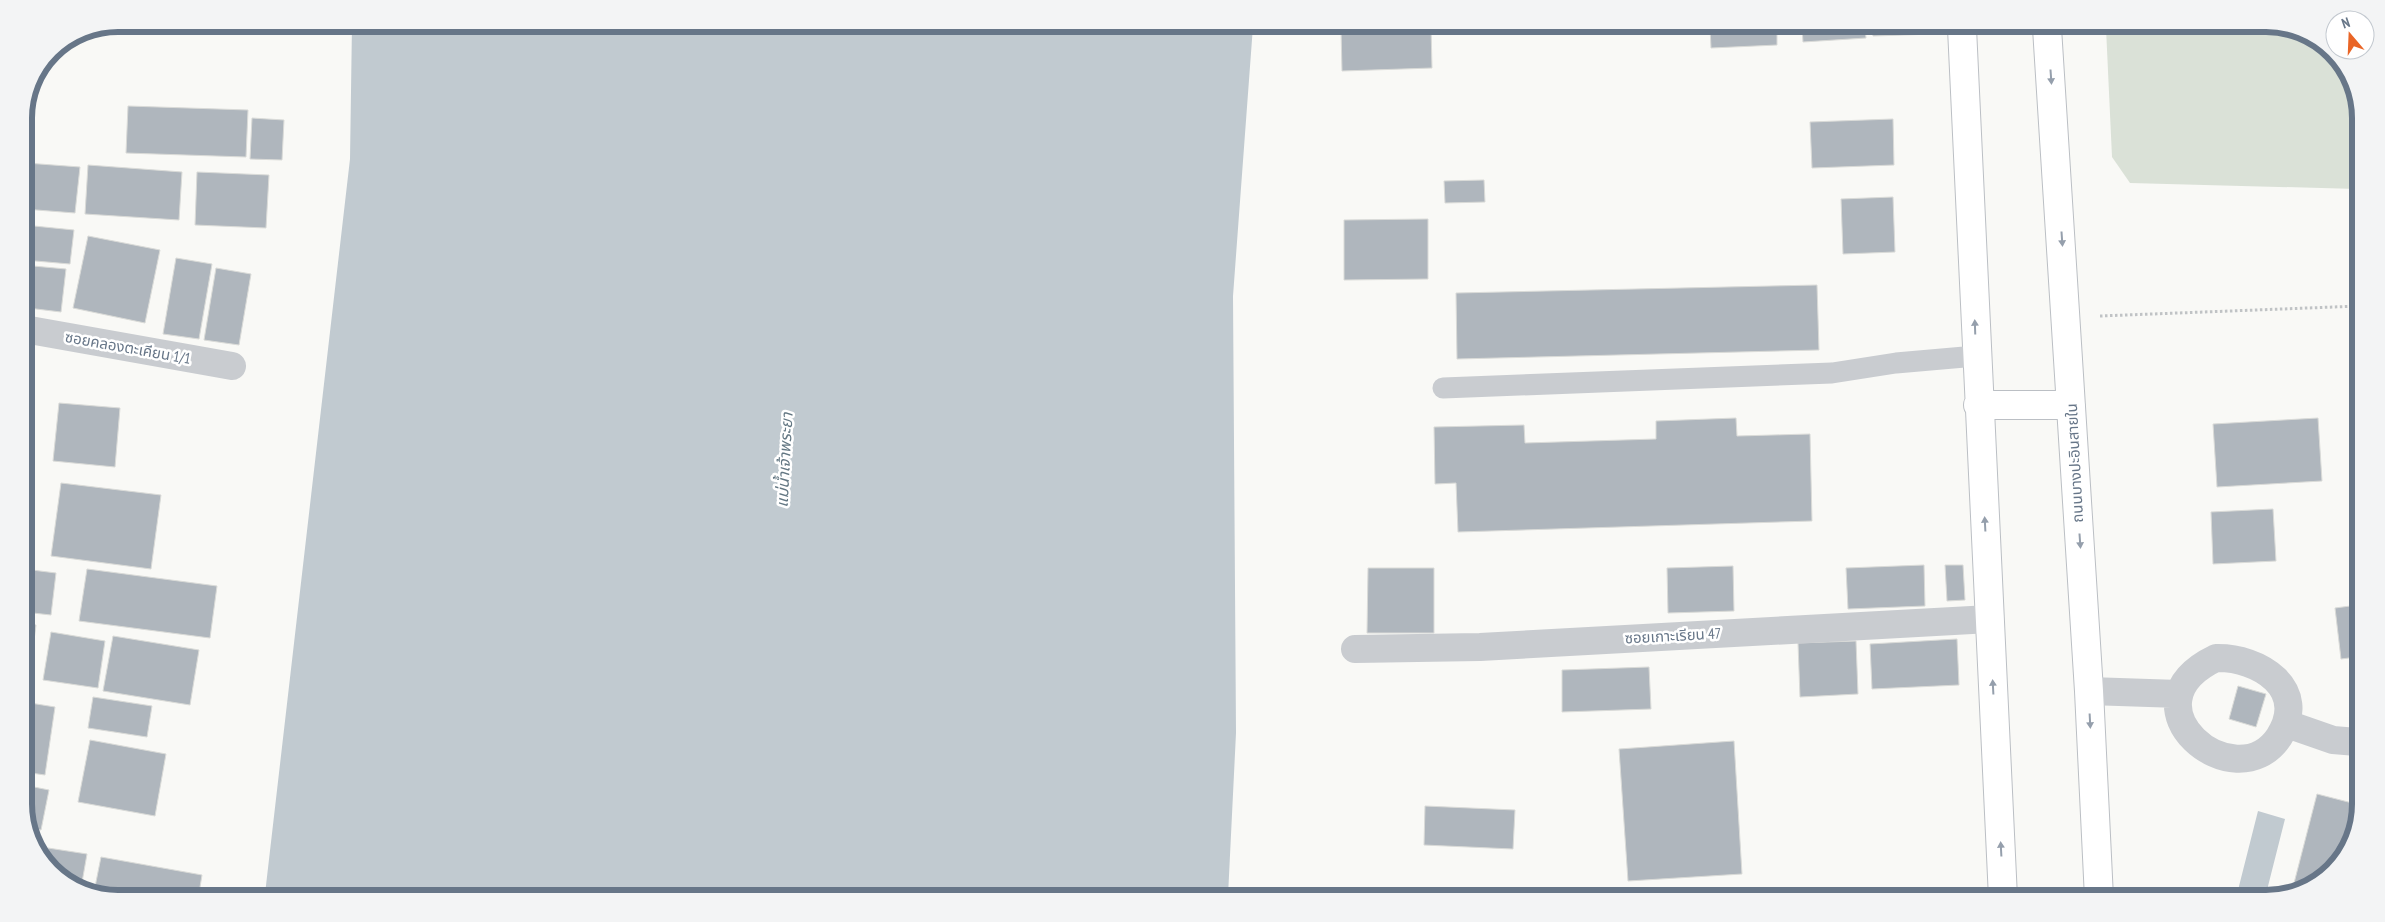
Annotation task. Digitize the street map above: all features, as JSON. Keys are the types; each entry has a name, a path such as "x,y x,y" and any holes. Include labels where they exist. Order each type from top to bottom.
{"main road":[{"path":"1962,32 1978,405 2003,889"},
{"name":"ถนนบางปะอินสายใน","path":"2047,32 2067,318 2099,889"},
{"path":"1978,405 2072,405"}],"street":[{"name":"ซอยคลองตะเคียน 1/1","path":"32,331 232,366"},
{"name":"ซอยเกาะเรียน 47","path":"1355,649 1480,647 1990,619"},
{"path":"2216,658 2234,658 2262,668 2276,678 2285,694 2288,710 2287,724 2273,746 2255,756 2235,759 2202,748 2187,734 2179,715 2179,694 2187,678 2200,666 2216,658"},
{"path":"2089,691 2179,694"},
{"path":"2287,724 2333,740 2352,742"}],"lane":[{"path":"1443,388 1832,373 1896,363 1976,356"}],"path":[{"path":"2067,318 2352,306"}],"shaded area":[{"path":"2106,32 2278,33 2305,41 2314,47 2325,56 2325,60 2329,60 2335,66 2341,75 2351,101 2352,189 2130,183 2112,157"}],"water":[{"name":"แม่น้ำเจ้าพระยา","path":"352,32 1253,32 1233,296 1236,733 1228,889 266,889 350,159"},
{"path":"2258,811 2285,819 2267,889 2238,889"}],"building":[{"path":"1341,32 1431,32 1432,68 1342,71"},
{"path":"1710,32 1777,32 1777,45 1711,48"},
{"path":"1802,32 1865,32 1866,38 1803,42"},
{"path":"1872,32 1933,32 1933,34 1873,36"},
{"path":"128,106 248,110 246,157 126,153"},
{"path":"252,118 284,120 282,160 250,159"},
{"path":"1893,119 1894,165 1812,168 1810,122"},
{"path":"32,163 80,167 75,213 32,210"},
{"path":"88,165 182,172 179,220 85,214"},
{"path":"197,172 269,175 266,228 195,225"},
{"path":"1484,180 1485,202 1445,203 1444,181"},
{"path":"1893,197 1895,252 1843,254 1841,199"},
{"path":"1428,219 1428,279 1344,280 1344,220"},
{"path":"32,226 74,230 70,264 32,261"},
{"path":"88,236 160,250 145,323 73,308"},
{"path":"176,258 212,264 199,339 163,334"},
{"path":"33,266 66,269 61,312 32,309"},
{"path":"216,268 251,274 239,345 204,340"},
{"path":"1817,285 1819,350 1457,359 1456,293"},
{"path":"59,403 120,408 115,467 53,461"},
{"path":"1736,418 1737,436 1810,434 1812,521 1458,532 1456,483 1435,484 1434,427 1524,425 1525,443 1656,439 1656,421"},
{"path":"2318,418 2322,481 2217,487 2213,424"},
{"path":"61,483 161,495 151,569 51,556"},
{"path":"2273,509 2276,561 2213,564 2211,512"},
{"path":"1924,565 1925,606 1848,609 1846,568"},
{"path":"1945,565 1963,565 1965,600 1947,601"},
{"path":"1733,566 1734,611 1668,613 1667,568"},
{"path":"1368,568 1434,568 1434,633 1367,633"},
{"path":"87,569 217,586 210,638 79,621"},
{"path":"33,570 56,573 51,615 33,613"},
{"path":"2352,606 2352,658 2341,659 2335,608"},
{"path":"33,625 36,625 33,650"},
{"path":"51,632 105,641 98,688 43,680"},
{"path":"113,636 199,650 190,705 103,691"},
{"path":"1957,639 1959,685 1872,689 1870,644"},
{"path":"1856,641 1858,694 1800,697 1798,643"},
{"path":"1649,667 1651,709 1562,712 1562,670"},
{"path":"2238,686 2266,694 2256,727 2229,719"},
{"path":"93,697 152,706 147,737 88,728"},
{"path":"33,703 55,707 45,775 33,773"},
{"path":"90,740 166,754 155,816 78,802"},
{"path":"1734,741 1742,874 1628,881 1619,749"},
{"path":"33,787 49,790 41,830 36,829 34,821"},
{"path":"2317,794 2352,803 2352,815 2348,831 2335,856 2314,875 2293,885"},
{"path":"1425,806 1515,810 1513,849 1424,845"},
{"path":"48,848 87,854 82,882 66,872 47,852"},
{"path":"101,857 202,875 200,889 107,889 95,886"}]}
